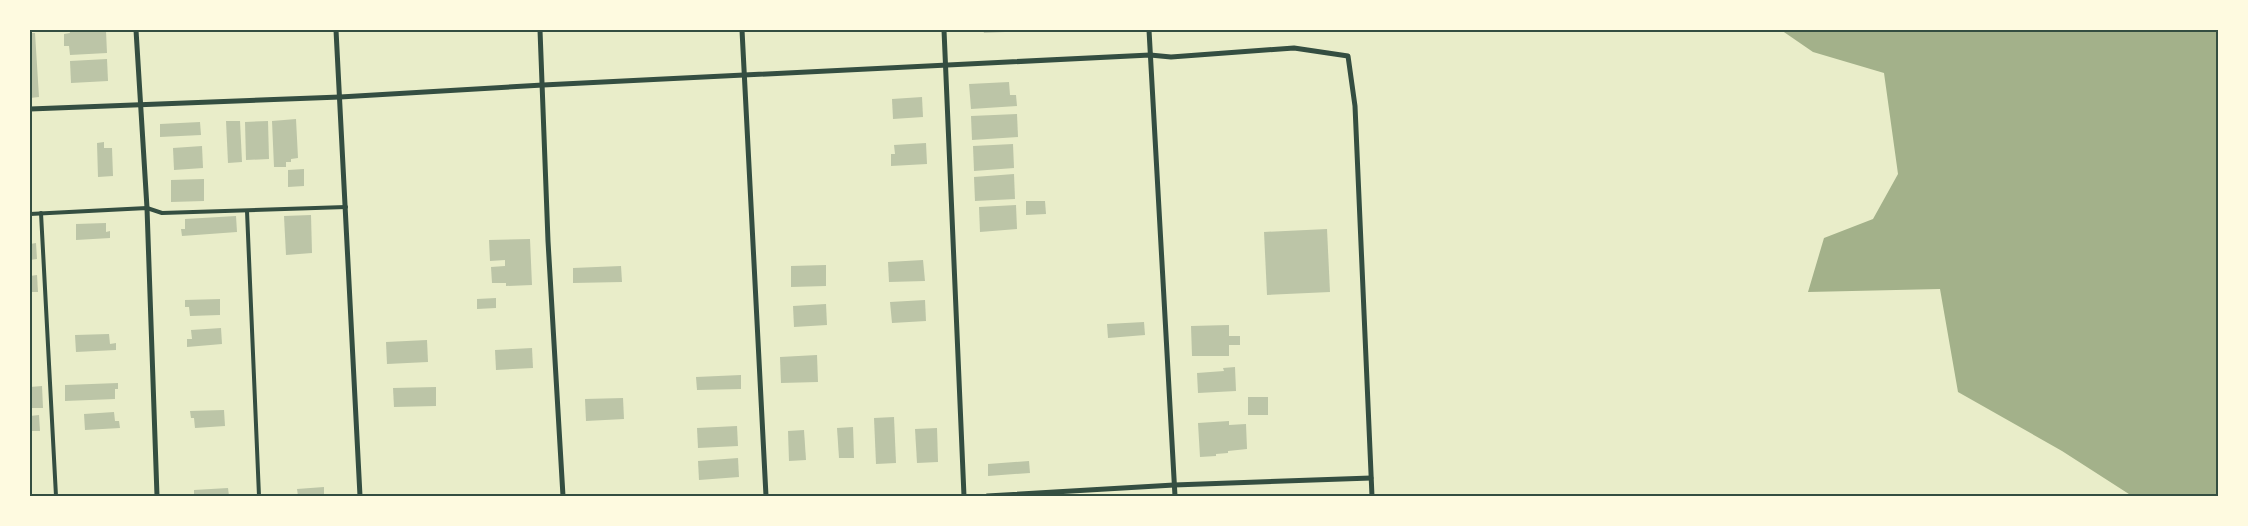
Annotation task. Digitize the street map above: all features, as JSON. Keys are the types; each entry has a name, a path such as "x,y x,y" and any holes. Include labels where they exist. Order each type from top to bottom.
{"street":[{"path":"136,30 147,208 157,496"},
{"path":"336,30 360,496"},
{"path":"540,30 548,240 562,496"},
{"path":"742,30 766,496"},
{"path":"944,30 964,496"},
{"path":"1149,30 1175,496"},
{"path":"30,109 340,97 1150,55 1171,57 1294,48 1348,56 1355,106 1372,496"},
{"path":"987,496 1174,485 1371,478"}],"lane":[{"path":"30,214 147,208 162,214 346,207"},
{"path":"247,210 259,496"},
{"path":"41,213 56,496"}],"shaded area":[{"path":"1781,30 2218,30 2218,496 2132,496 2062,451 1958,392 1940,289 1808,292 1824,238 1873,219 1898,174 1884,73 1813,52"}],"building":[{"path":"69,30 106,31 107,53 70,55 69,46 64,46 64,34 70,33"},
{"path":"983,30 1005,30 1005,32 984,33"},
{"path":"30,33 35,33 39,97 30,98"},
{"path":"107,59 108,81 71,83 70,61"},
{"path":"1009,82 1010,95 1016,95 1017,106 971,109 969,84"},
{"path":"922,97 923,117 893,119 892,99"},
{"path":"1017,114 1018,137 972,140 971,116"},
{"path":"296,119 298,158 291,159 291,162 286,162 286,167 274,167 272,121"},
{"path":"226,121 240,121 242,162 228,163"},
{"path":"268,121 269,159 246,160 245,122"},
{"path":"200,122 201,135 160,137 160,124"},
{"path":"104,142 104,148 112,148 113,176 98,177 97,143"},
{"path":"926,143 927,164 891,166 891,154 895,154 894,145"},
{"path":"1013,144 1014,168 974,171 973,146"},
{"path":"202,146 203,168 174,170 173,148"},
{"path":"304,169 304,186 288,187 288,170"},
{"path":"1014,174 1015,199 975,201 974,177"},
{"path":"204,179 204,201 171,202 171,180"},
{"path":"1026,201 1045,201 1046,214 1026,215"},
{"path":"1016,205 1017,229 980,232 979,207"},
{"path":"311,215 312,253 286,255 284,216"},
{"path":"236,216 237,232 182,236 181,229 185,229 185,219"},
{"path":"106,223 106,232 110,231 110,238 76,240 76,224"},
{"path":"1327,229 1330,292 1267,295 1264,232"},
{"path":"530,239 532,285 506,286 506,283 492,283 491,267 505,266 505,260 490,261 489,240"},
{"path":"36,243 37,259 30,260 30,244"},
{"path":"923,260 925,281 889,282 888,262"},
{"path":"826,265 826,286 791,287 791,266"},
{"path":"621,266 622,282 573,283 573,268"},
{"path":"37,275 38,292 30,292 30,276"},
{"path":"496,298 496,308 477,309 477,299"},
{"path":"220,299 220,315 190,316 189,307 185,307 185,300"},
{"path":"925,300 926,321 892,323 890,302"},
{"path":"826,304 827,325 794,327 793,306"},
{"path":"1144,322 1145,335 1108,338 1107,324"},
{"path":"1229,325 1229,336 1240,336 1240,345 1229,345 1229,356 1192,356 1191,326"},
{"path":"221,328 222,344 187,347 187,339 192,339 191,330"},
{"path":"109,334 110,344 116,343 116,350 76,352 75,335"},
{"path":"427,340 428,362 387,364 386,342"},
{"path":"532,348 533,368 496,370 495,350"},
{"path":"817,355 818,382 781,383 780,357"},
{"path":"1235,367 1236,391 1198,393 1197,373 1224,371 1223,368"},
{"path":"741,375 741,389 697,390 696,377"},
{"path":"118,383 118,389 115,389 115,399 65,401 65,385"},
{"path":"42,386 43,408 30,408 30,387"},
{"path":"436,387 436,406 394,407 393,388"},
{"path":"1248,397 1268,397 1268,415 1248,415"},
{"path":"623,398 624,419 586,421 585,399"},
{"path":"224,410 225,426 195,428 194,418 191,418 190,411"},
{"path":"114,412 115,421 119,421 120,428 85,430 84,414"},
{"path":"39,415 40,431 30,431 30,416"},
{"path":"894,417 896,463 876,464 874,418"},
{"path":"1229,421 1229,425 1246,424 1247,449 1228,451 1228,453 1216,454 1216,456 1200,457 1198,423"},
{"path":"737,426 738,446 698,448 697,428"},
{"path":"853,427 854,458 839,458 837,428"},
{"path":"937,428 938,462 917,463 915,429"},
{"path":"804,430 806,460 789,461 788,431"},
{"path":"738,458 739,477 699,480 698,461"},
{"path":"1029,461 1030,473 988,476 988,464"},
{"path":"324,487 324,496 298,496 297,489"},
{"path":"228,488 229,496 194,496 194,490"},
{"path":"85,494 122,494 122,496 85,496"}]}
